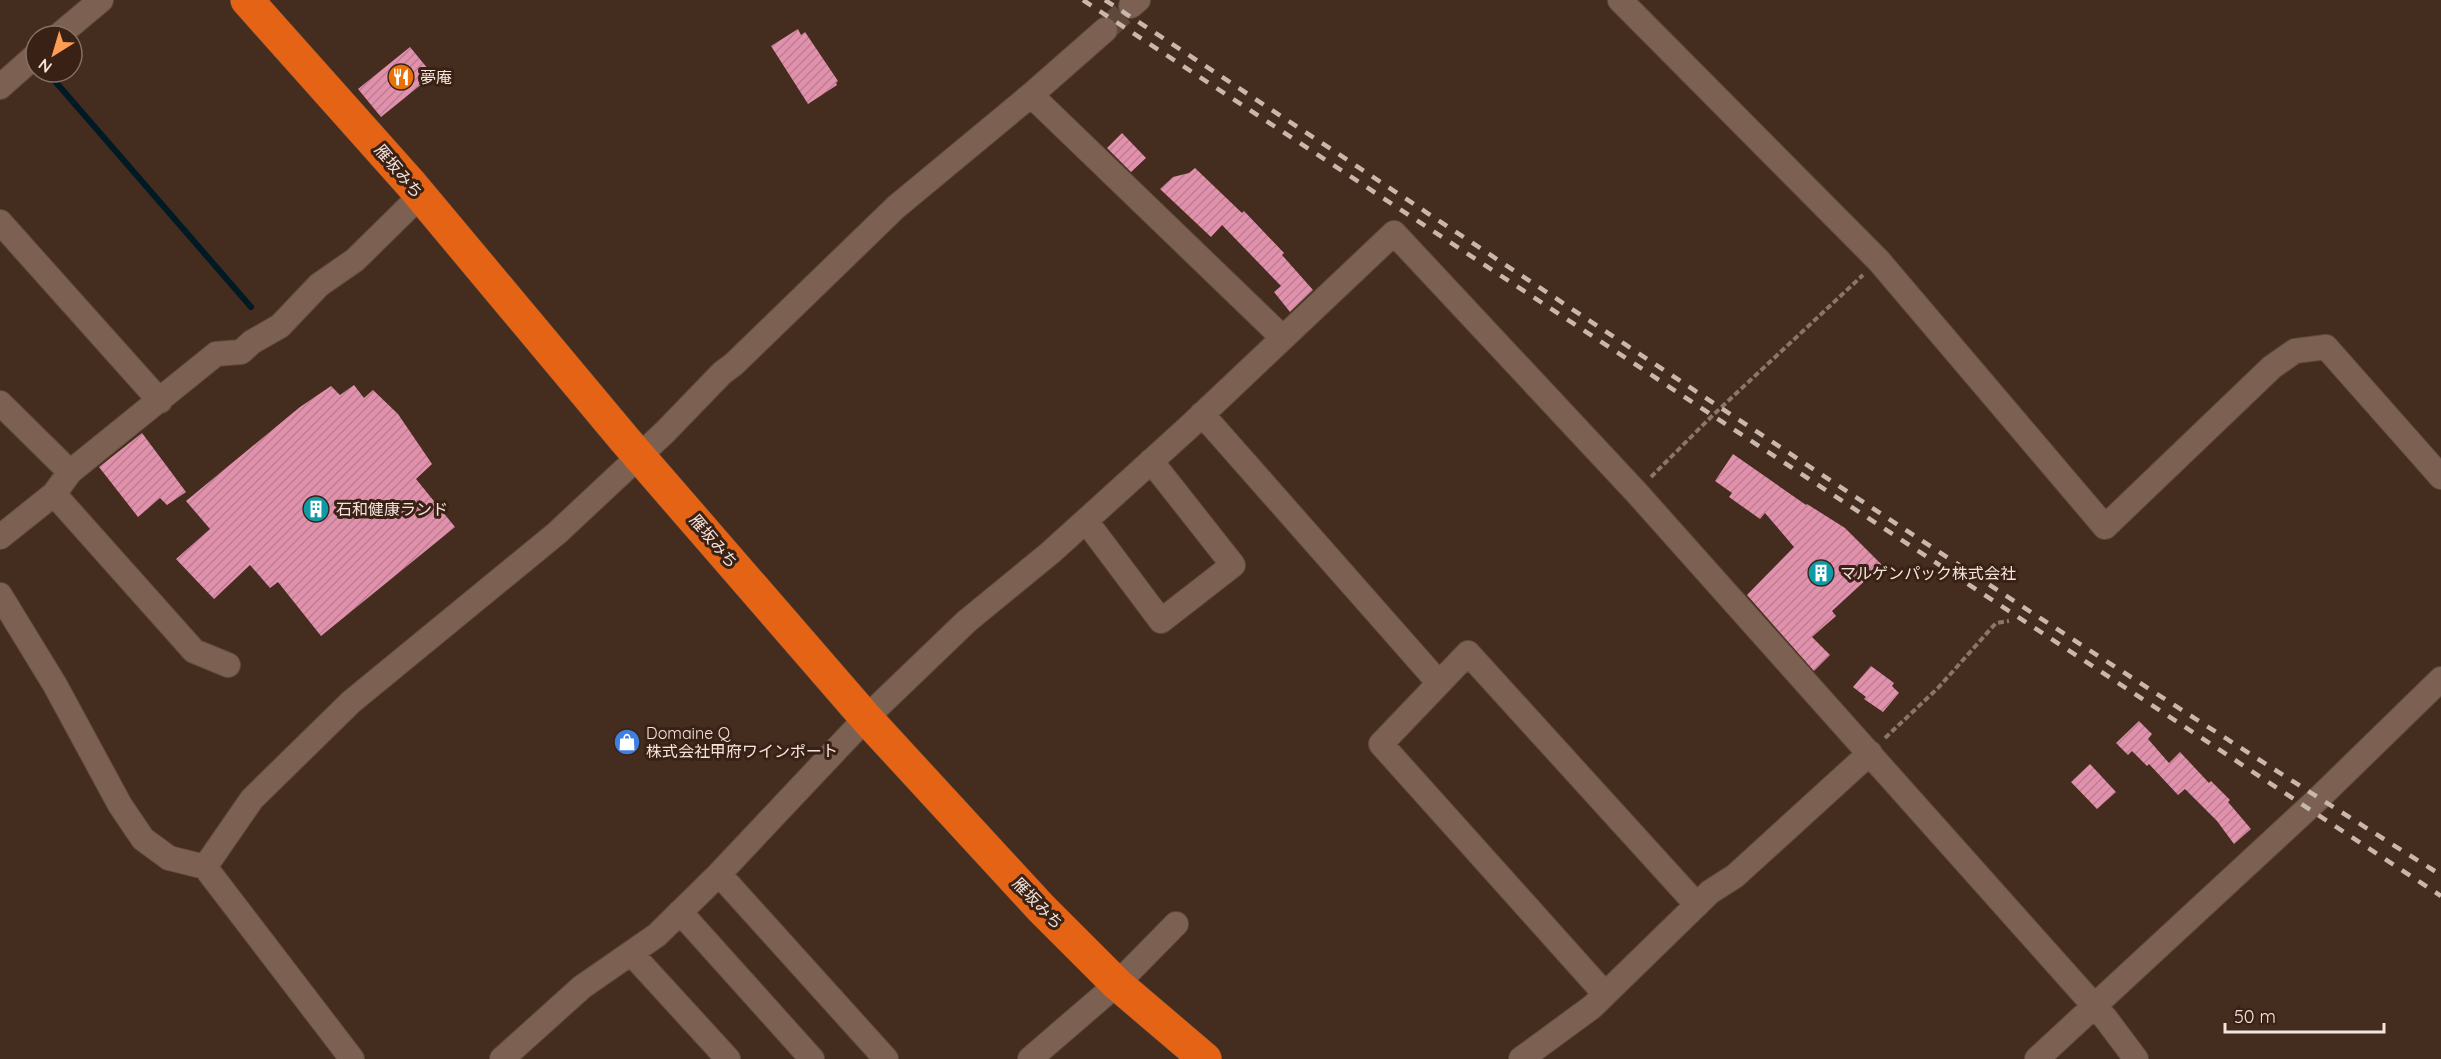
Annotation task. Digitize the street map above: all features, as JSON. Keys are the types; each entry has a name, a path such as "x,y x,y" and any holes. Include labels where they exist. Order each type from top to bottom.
{"highway":[{"name":"雁坂みち","path":"247,0 306,63 866,718 1041,908 1117,984 1205,1059"}],"street":[{"path":"72,24 101,0"},
{"path":"1620,0 1879,261 2105,527 2272,367 2295,351 2326,347 2441,477"},
{"path":"205,867 252,799 351,702 557,533 665,432 722,372 734,364 896,207 1105,30"},
{"path":"0,87 24,66"},
{"path":"1031,95 1283,338"},
{"path":"0,537 54,494 70,472 216,354 241,352 252,342 280,326 319,285 355,260 420,196"},
{"path":"0,222 160,401"},
{"path":"502,1059 582,987 657,935 719,874 866,718 967,621 1050,553 1394,233 1636,492 2094,1006 2136,1059"},
{"path":"0,403 70,472"},
{"path":"1202,414 1439,683"},
{"path":"1086,520 1161,621 1233,565 1151,461"},
{"path":"54,494 194,651 228,665"},
{"path":"0,595 55,685 120,805 143,839 169,858 205,867 352,1059"},
{"path":"1605,994 1382,744 1468,653 1697,905"},
{"path":"2037,1059 2319,798 2441,679"},
{"path":"1521,1059 1592,1007 1710,892 1735,876 1870,753"},
{"path":"719,874 886,1059"},
{"path":"680,912 812,1059"},
{"path":"1029,1059 1117,984 1176,924"},
{"path":"631,954 728,1059"}],"path":[{"path":"1636,492 1712,416 1879,261"},
{"path":"1870,753 1938,688 1996,623 2009,621"}],"building":[{"path":"798,29 801,35 805,32 838,81 837,85 808,104 771,46"},
{"path":"410,47 433,75 381,117 358,89"},
{"path":"1122,133 1146,158 1131,172 1107,148"},
{"path":"1195,168 1242,213 1244,211 1284,253 1282,255 1313,290 1290,312 1274,292 1281,286 1222,225 1211,237 1160,189 1173,177 1189,173"},
{"name":"石和健康ランド","path":"354,385 364,398 373,390 398,414 432,464 416,479 455,527 321,636 278,582 270,588 250,565 214,599 176,559 210,529 186,501 300,407 331,386 340,395"},
{"path":"142,433 186,492 167,505 160,498 138,517 99,467"},
{"name":"マルゲンパック株式会社","path":"1733,454 1806,505 1845,528 1882,565 1832,611 1836,616 1812,637 1830,655 1814,671 1747,595 1794,547 1765,513 1760,519 1729,497 1732,493 1715,481"},
{"path":"1871,666 1894,683 1892,686 1899,693 1883,712 1864,699 1866,697 1853,687"},
{"path":"2139,721 2152,734 2148,739 2169,763 2180,752 2209,783 2211,781 2230,800 2228,802 2251,829 2234,844 2217,821 2185,789 2178,795 2149,764 2147,766 2132,751 2128,755 2116,743"},
{"path":"2090,764 2116,792 2097,809 2071,782"}],"waterway":[{"path":"57,84 251,307"}],"tunnel":[{"path":"1105,30 1131,6"}],"railway":[{"path":"1083,0 2441,896"},
{"path":"1105,0 1937,551 2441,875"}],"place":[{"name":"夢庵","path":"401,77"},
{"name":"石和健康ランド","path":"316,509"},
{"name":"マルゲンパック株式会社","path":"1821,573"},
{"name":"Domaine Q 株式会社甲府ワインポート","path":"627,742"}]}
